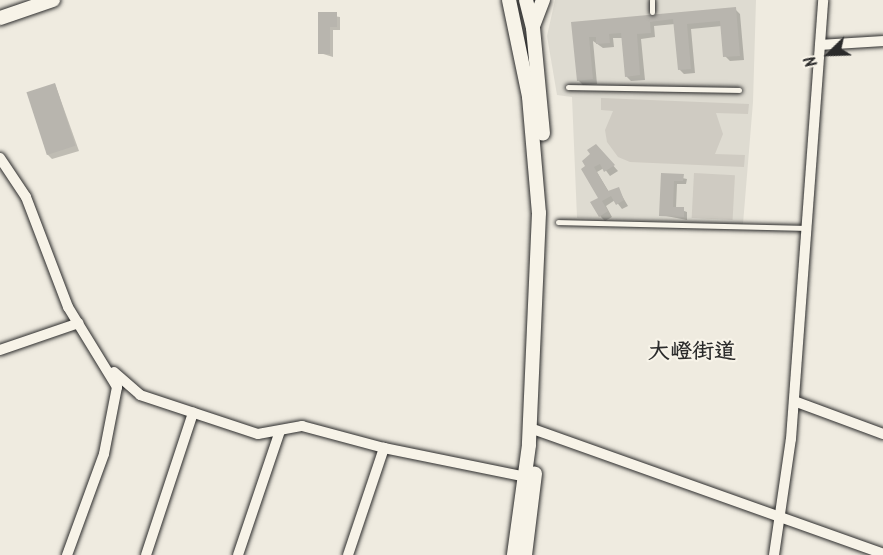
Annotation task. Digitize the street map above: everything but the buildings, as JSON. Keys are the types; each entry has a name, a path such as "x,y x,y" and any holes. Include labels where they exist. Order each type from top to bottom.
{"main road":[{"path":"0,18 53,0"},
{"path":"509,0 537,155 539,213 535,429 514,555"},
{"path":"525,555 535,429 547,214 533,28 526,0"},
{"path":"533,28 543,0"}],"street":[{"path":"774,555 779,518 786,494 823,0"},
{"path":"820,45 883,41"},
{"path":"0,158 26,197 57,285 117,387 104,454 67,555"},
{"path":"0,350 79,323"},
{"path":"100,355 130,390"},
{"path":"116,401 124,390 130,390 258,434 302,426 384,448 526,477"},
{"path":"794,401 883,434"},
{"path":"146,555 193,413"},
{"path":"535,429 883,554"},
{"path":"238,555 280,431"},
{"path":"348,555 384,448"}],"lane":[{"path":"652,0 652,12"},
{"path":"568,87 739,90"},
{"path":"558,222 806,228"}],"shaded area":[{"path":"555,0 756,0 753,102 743,224 577,218 572,97 557,95 547,36"},
{"path":"601,98 749,104 748,114 716,113 723,134 715,154 745,155 744,167 630,162 618,157 607,142 605,130 613,111 601,110"},
{"path":"694,173 735,175 733,220 692,218"}],"district":[{"name":"大嶝街道","path":"692,353"}]}
